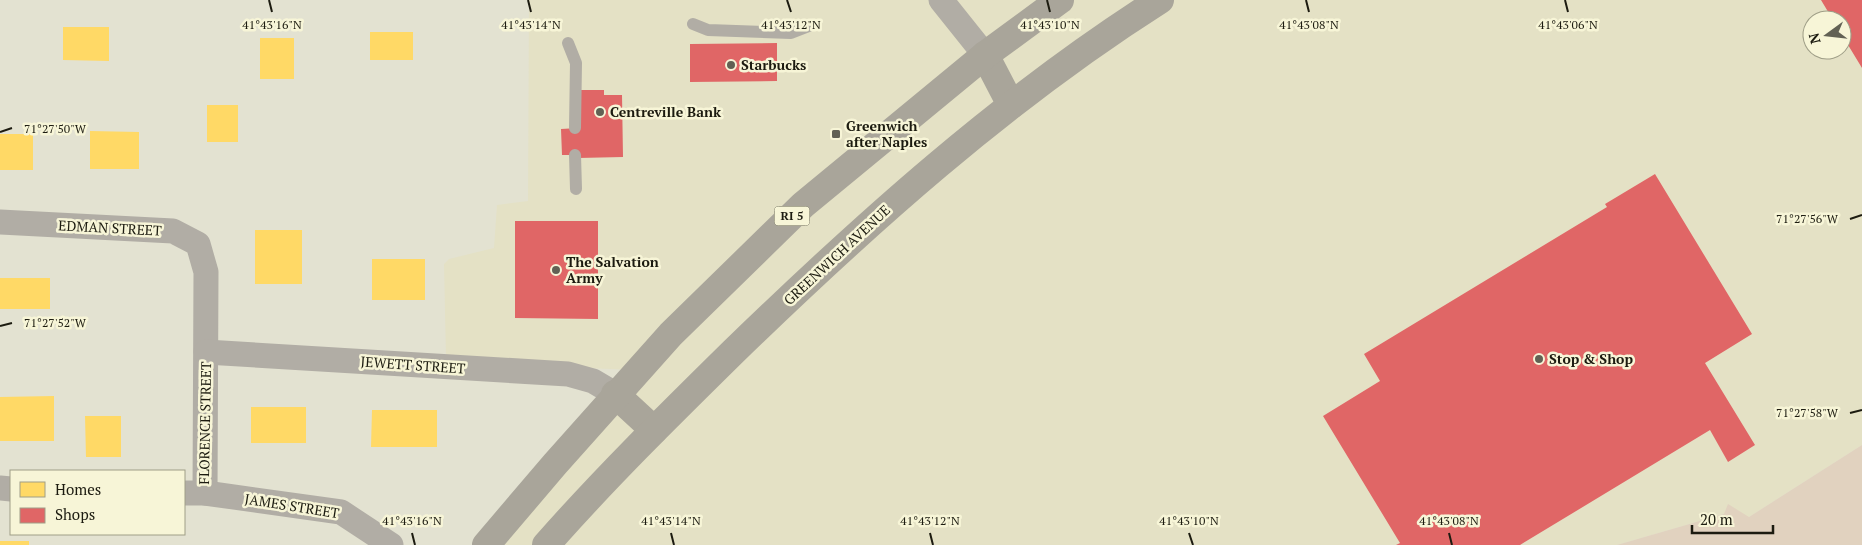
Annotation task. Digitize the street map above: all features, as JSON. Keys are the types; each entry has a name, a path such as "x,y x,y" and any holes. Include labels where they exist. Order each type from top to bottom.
{"main road":[{"name":"RI 5","path":"486,545 615,394 671,334 803,205 985,55 1060,0"},
{"name":"GREENWICH AVENUE","path":"546,545 654,430 890,206 1011,105 1068,62 1160,0"},
{"path":"985,55 1011,105"},
{"path":"615,394 654,430"}],"street":[{"path":"941,0 985,55"},
{"name":"EDMAN STREET","path":"0,222 173,231 198,244 206,272 206,352"},
{"name":"JEWETT STREET","path":"206,352 568,374 593,381 615,394"},
{"name":"FLORENCE STREET","path":"194,493 206,352"},
{"name":"JAMES STREET","path":"194,493 341,512 391,545"}],"lane":[{"path":"693,24 708,30 791,33 809,26"},
{"path":"568,43 576,63 575,128"},
{"path":"576,155 576,189"}],"shaded area":[{"path":"529,0 1862,0 1862,445 1749,517 1724,514 1617,545 497,545 639,370 448,363 446,357 444,264 449,259 494,248 497,205 528,201"},
{"path":"1862,445 1862,545 1617,545 1724,514 1728,504 1749,517"}],"building: Homes":[{"path":"63,27 109,27 109,61 63,60"},
{"path":"370,32 413,32 413,60 370,60"},
{"path":"260,38 294,38 294,79 260,79"},
{"path":"207,105 238,105 238,142 207,142"},
{"path":"90,131 139,132 139,169 90,169"},
{"path":"0,134 33,134 33,170 0,170"},
{"path":"255,230 302,230 302,284 255,284"},
{"path":"372,259 425,259 425,300 372,300"},
{"path":"0,278 50,278 50,309 0,309"},
{"path":"54,396 54,441 0,441 0,397"},
{"path":"251,407 306,407 306,443 251,443"},
{"path":"372,410 437,410 437,447 371,447"},
{"path":"85,416 121,416 121,457 86,457"},
{"path":"0,541 29,541 29,545 0,545"}],"building: Shops":[{"path":"1821,0 1862,0 1862,68 1852,52 1852,10 1827,10"},
{"path":"777,43 777,81 690,82 690,44"},
{"name":"Centreville Bank","path":"578,90 604,90 604,95 622,95 623,157 578,158 577,155 562,155 561,129 578,128"},
{"name":"Stop & Shop","path":"1655,174 1752,334 1705,363 1755,445 1728,462 1710,430 1520,545 1396,545 1400,543 1323,416 1380,381 1364,354 1607,207 1605,204"},
{"name":"The Salvation Army","path":"515,221 598,221 598,319 515,318"}],"place":[{"name":"Starbucks","path":"731,65"},
{"name":"Centreville Bank","path":"600,112"},
{"name":"Greenwich after Naples","path":"836,134"},
{"name":"The Salvation Army","path":"556,270"},
{"name":"Stop & Shop","path":"1539,359"}]}
